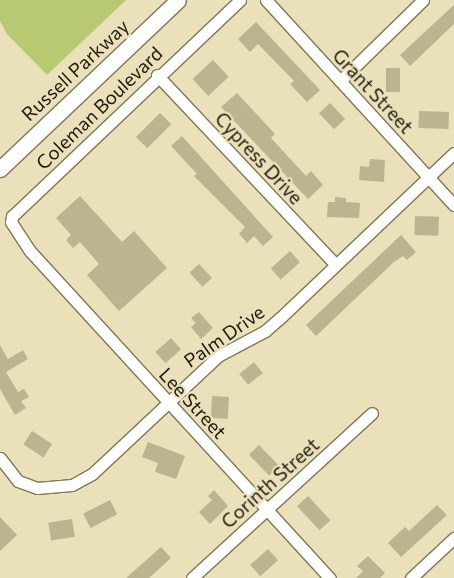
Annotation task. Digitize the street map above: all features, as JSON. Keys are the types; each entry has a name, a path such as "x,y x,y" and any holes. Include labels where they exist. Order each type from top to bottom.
{"main road":[{"name":"Russell Parkway","path":"0,169 178,0"}],"street":[{"name":"Coleman Boulevard","path":"30,251 14,231 12,216 157,76 240,0"},
{"name":"Grant Street","path":"266,0 454,205"},
{"path":"340,81 423,0"},
{"name":"Cypress Drive","path":"157,76 335,264"},
{"name":"Palm Drive","path":"0,458 18,481 37,488 72,485 92,474 167,401 218,356 265,331 454,153"},
{"name":"Lee Street","path":"30,251 330,578"},
{"name":"Corinth Street","path":"192,578 372,413"},
{"path":"411,578 454,538"}],"green space":[{"path":"0,0 126,0 47,75 7,34 0,21"}],"building":[{"path":"454,5 454,24 410,66 400,55"},
{"path":"256,22 320,90 307,102 290,84 294,81 258,44 250,52 238,39"},
{"path":"213,60 229,77 208,96 193,79"},
{"path":"386,68 400,68 400,92 386,92"},
{"path":"237,93 275,134 271,138 306,176 311,171 323,185 308,199 221,107"},
{"path":"330,103 345,119 334,129 319,113"},
{"path":"419,111 449,112 448,129 418,128"},
{"path":"160,113 171,124 147,148 136,137"},
{"path":"182,136 273,237 263,246 254,236 247,243 239,234 245,227 194,176 197,174 171,146"},
{"path":"370,159 385,160 384,182 359,180 360,166 369,167"},
{"path":"80,196 122,242 134,231 167,268 119,311 87,275 99,264 80,242 73,248 66,240 71,235 56,218"},
{"path":"335,197 346,198 346,202 360,203 359,218 327,217 328,202 335,202"},
{"path":"415,216 439,217 438,236 414,235"},
{"path":"401,235 416,252 407,260 403,256 394,262 316,336 306,325"},
{"path":"290,251 300,262 281,280 271,268"},
{"path":"199,264 212,278 202,287 189,273"},
{"path":"199,312 213,328 201,339 191,327 196,323 191,318"},
{"path":"171,338 181,349 165,363 155,352"},
{"path":"0,345 8,359 23,350 28,359 6,372 18,392 24,389 29,397 21,401 26,408 15,415 0,389"},
{"path":"254,362 263,373 248,385 239,374"},
{"path":"212,396 229,397 228,419 211,418"},
{"path":"32,431 52,444 43,457 23,444"},
{"path":"148,442 185,456 176,479 155,472 158,463 142,457"},
{"path":"259,445 279,466 269,476 249,455"},
{"path":"214,490 228,506 210,524 199,512 212,500 208,496"},
{"path":"308,496 331,520 320,530 297,506"},
{"path":"110,500 117,514 91,528 83,514"},
{"path":"437,505 447,515 401,557 388,543 405,527 409,531"},
{"path":"0,517 17,535 0,551"},
{"path":"72,519 75,537 51,541 48,523"},
{"path":"161,547 171,558 149,578 126,578"},
{"path":"268,549 278,560 260,576 250,565"},
{"path":"368,556 385,573 380,578 356,578 363,571 357,566"}]}
